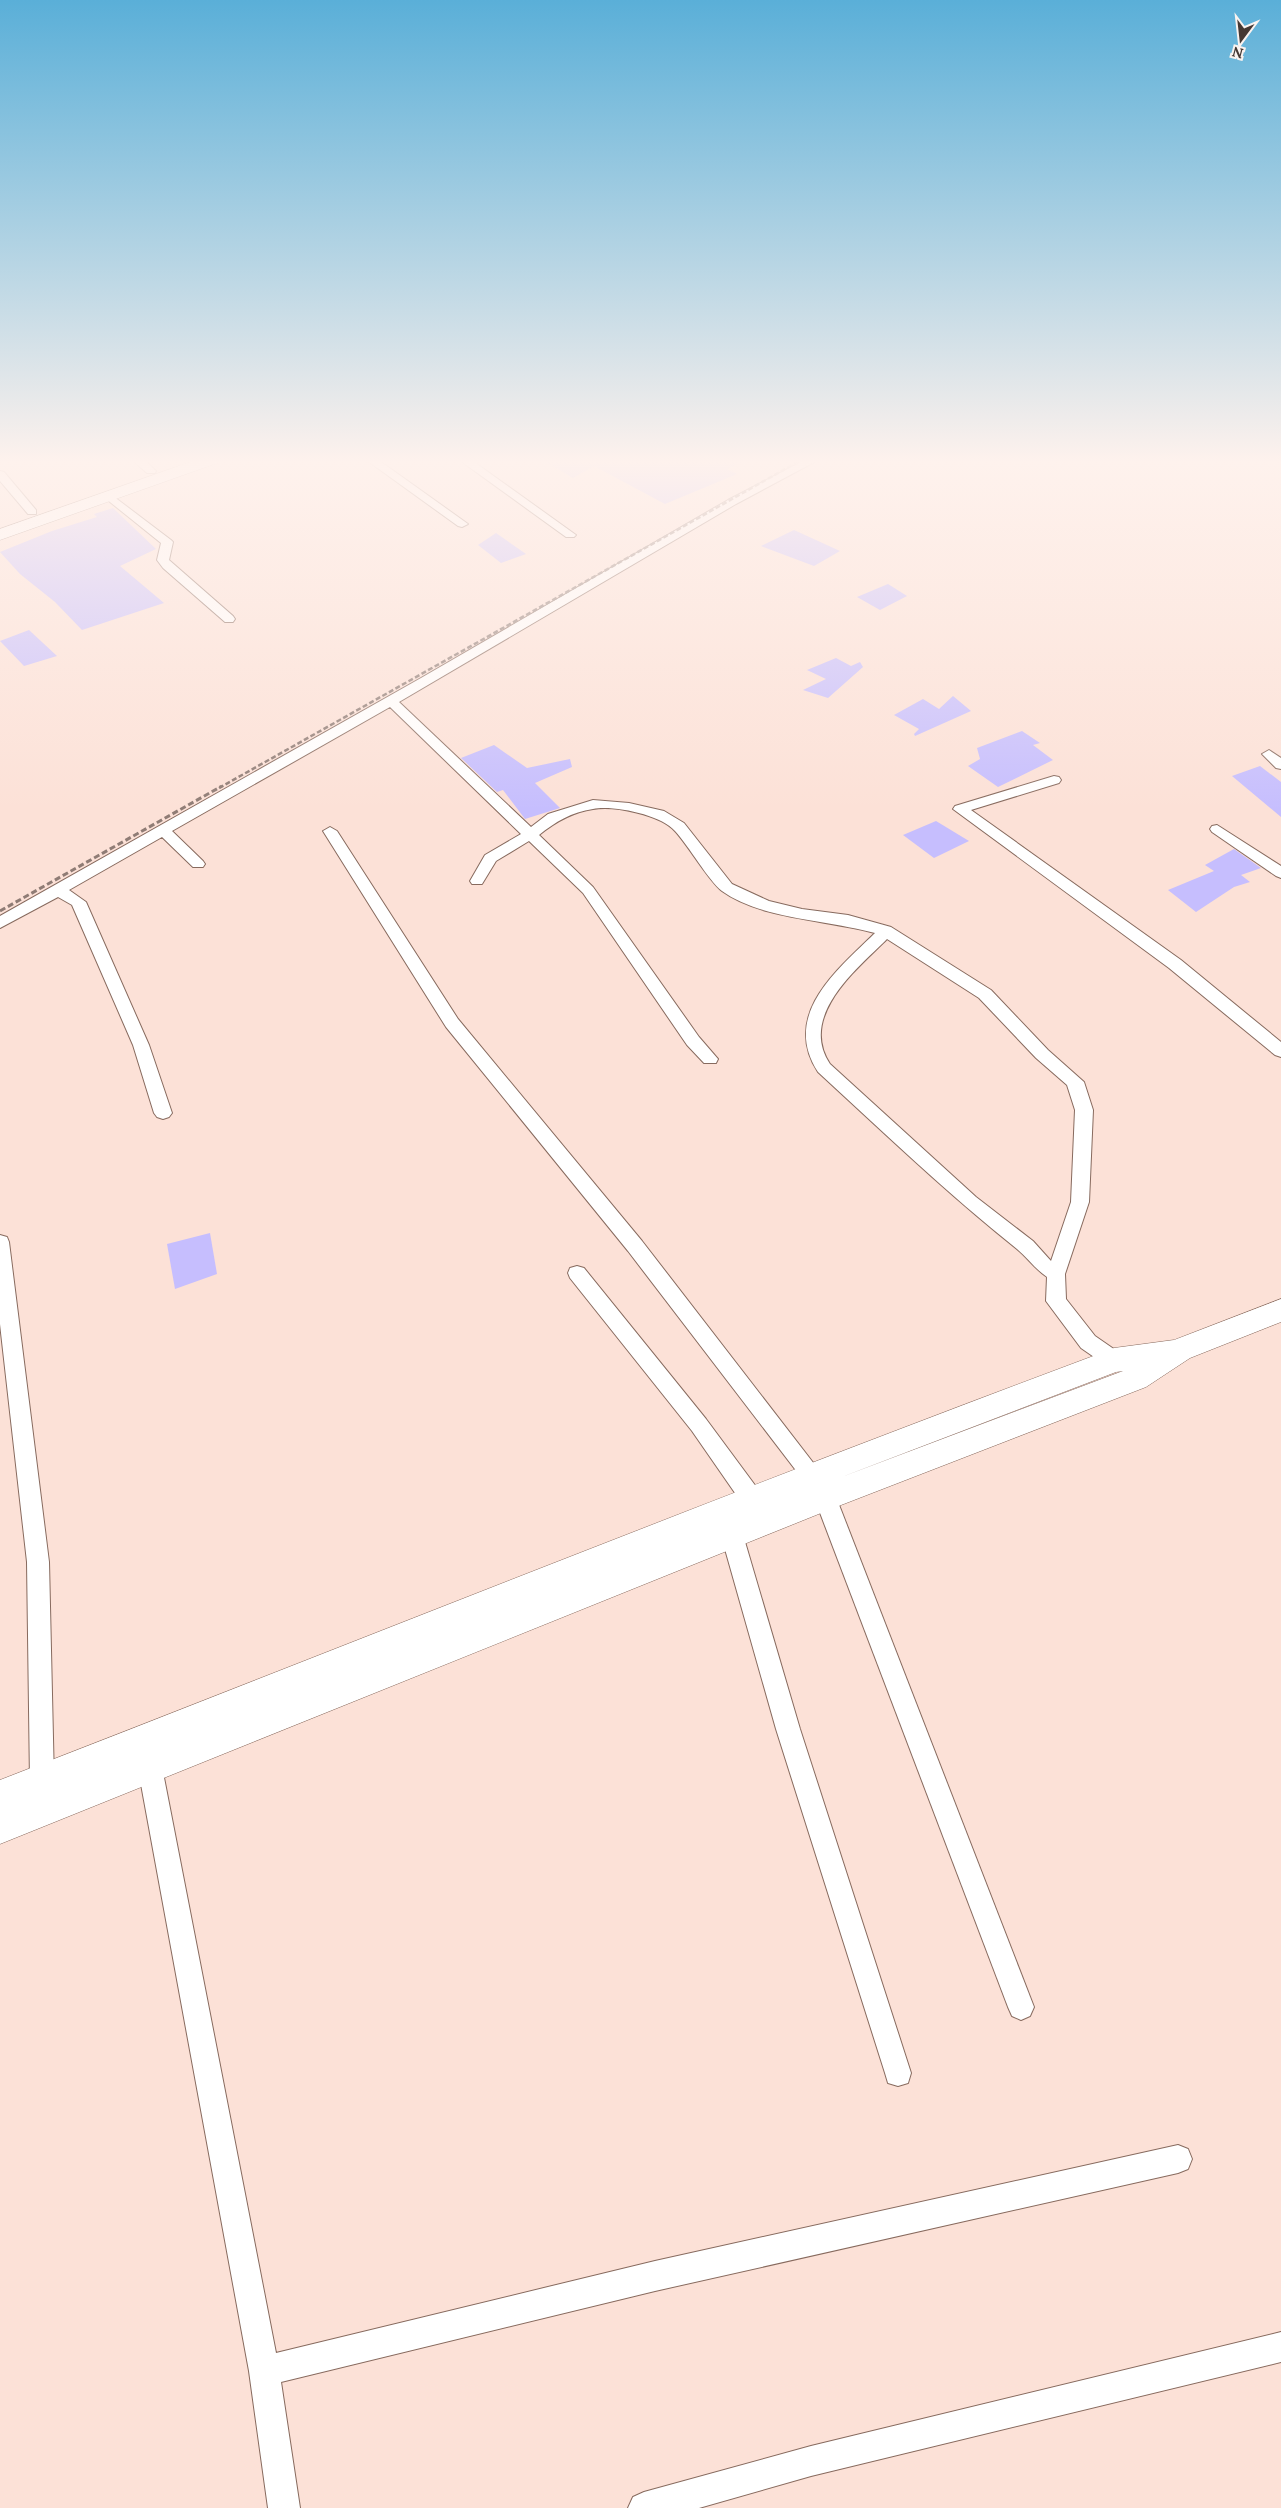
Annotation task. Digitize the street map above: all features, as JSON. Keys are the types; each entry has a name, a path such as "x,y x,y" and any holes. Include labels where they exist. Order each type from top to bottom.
{"main road":[{"path":"0,1826 147,1754 752,1499 818,1486 1136,1378 1180,1350 1281,1310"},
{"path":"0,1798 42,1782 147,1754 732,1535 818,1486 1114,1360 1180,1350"}],"street":[{"path":"180,576 229,619"},
{"path":"0,923 391,701 605,576"},
{"path":"391,701 588,890 693,1041 710,1058"},
{"path":"1269,754 1281,765"},
{"path":"1054,780 960,809 1175,964 1281,1051"},
{"path":"477,882 490,858 529,835 553,817 593,804 629,807 659,814 679,826 727,887 764,904 802,914 848,920 886,931 986,994 1042,1054 1075,1082 1084,1110 1080,1202 1056,1274 1056,1301 1088,1342 1114,1360"},
{"path":"1217,829 1281,872"},
{"path":"163,830 198,864"},
{"path":"330,831 452,1023 527,1117 635,1246 818,1486 1021,2007"},
{"path":"57,890 78,902 141,1045 163,1113"},
{"path":"886,931 830,988 813,1026 814,1048 824,1068 970,1202 1026,1246 1040,1263 1056,1274"},
{"path":"0,1242 38,1562 42,1782"},
{"path":"577,1273 699,1425 752,1499"},
{"path":"732,1535 788,1729 898,2073"},
{"path":"147,1754 264,2371 284,2508"},
{"path":"264,2371 655,2276 1178,2159"},
{"path":"644,2508 811,2461 1281,2347"}],"building":[{"path":"23,576 132,576 164,603 82,630 55,602"},
{"path":"888,584 907,596 880,610 857,597"},
{"path":"29,630 57,656 24,666 0,641"},
{"path":"836,658 851,666 860,662 863,667 828,698 803,690 826,679 807,670"},
{"path":"953,696 971,711 915,736 914,734 919,729 894,715 923,699 939,709"},
{"path":"1022,731 1040,743 1033,745 1053,760 998,787 968,766 980,759 977,748"},
{"path":"494,745 527,768 570,759 572,767 535,783 560,808 525,819 503,790 497,792 461,758"},
{"path":"1260,766 1281,782 1281,817 1232,776"},
{"path":"936,821 969,841 934,858 903,835"},
{"path":"1234,849 1261,868 1241,875 1250,882 1234,887 1196,912 1168,890 1214,871 1205,865"},
{"path":"210,1233 217,1274 175,1289 167,1244"}],"railway":[{"path":"219,788 595,576"},
{"path":"0,911 222,786"}]}
